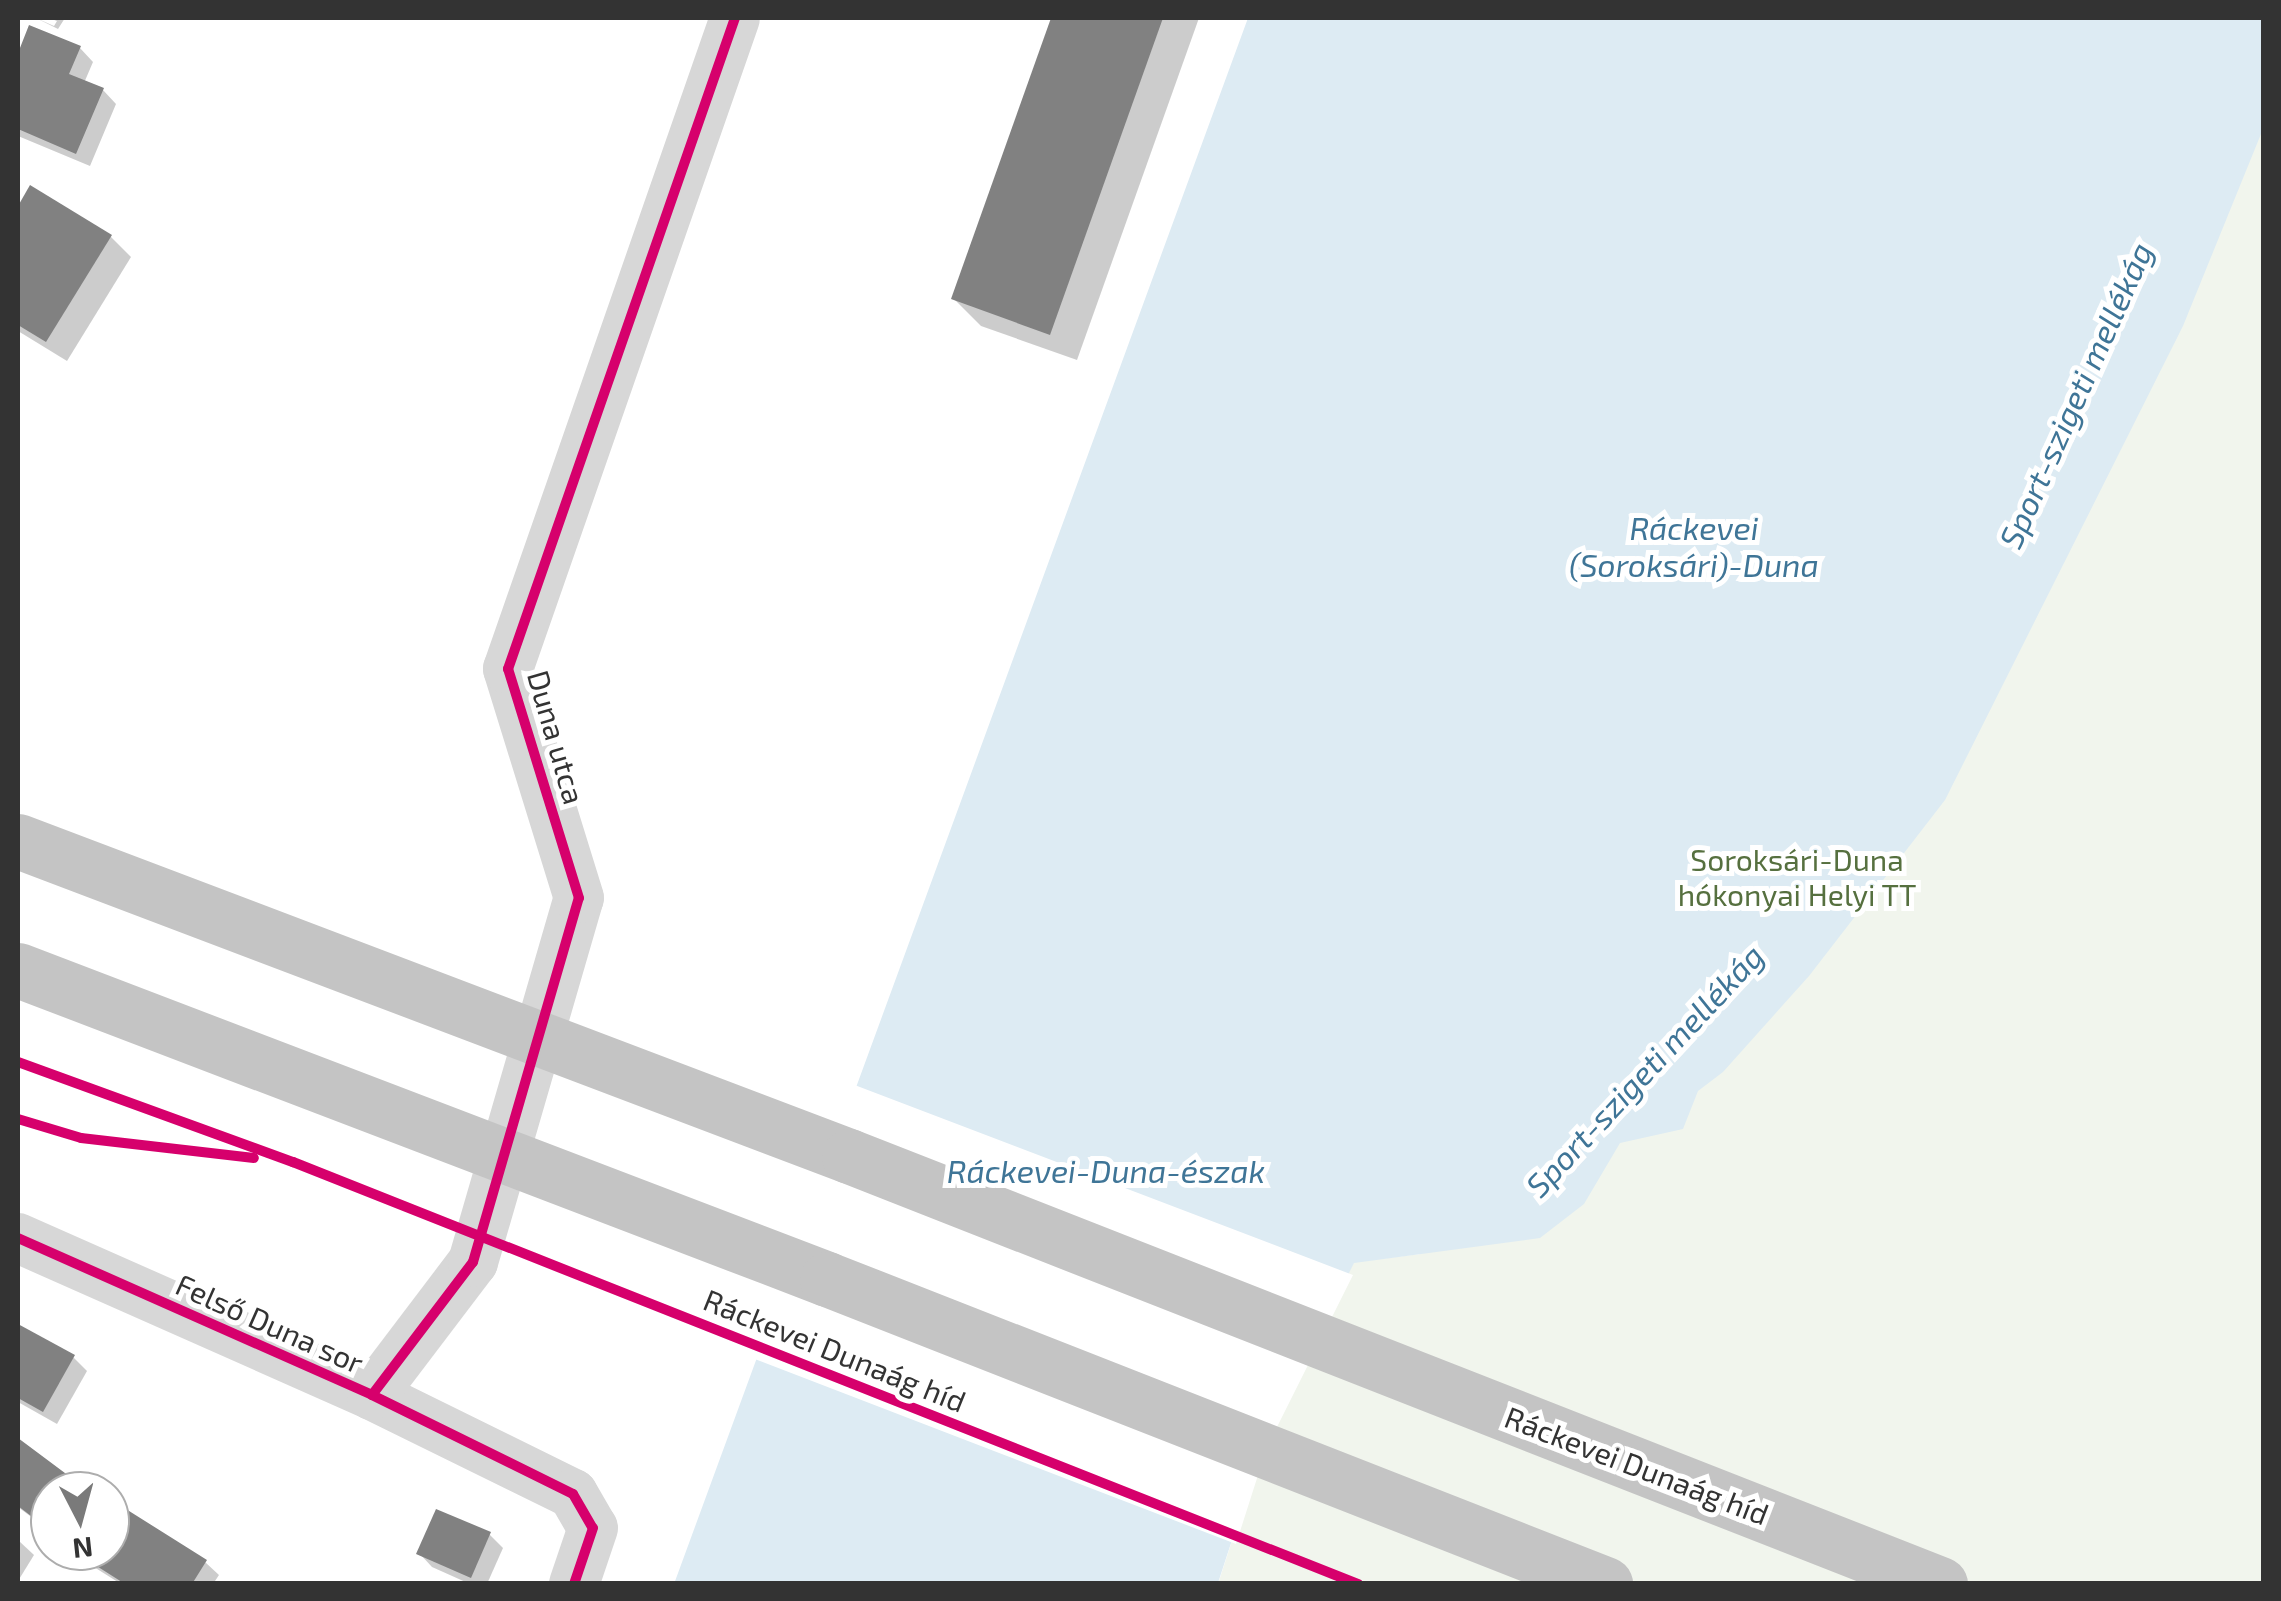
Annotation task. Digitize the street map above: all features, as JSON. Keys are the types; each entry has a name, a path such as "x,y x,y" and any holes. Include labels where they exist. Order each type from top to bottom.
{"highway":[{"name":"Ráckevei Dunaág híd","path":"18,841 849,1156 1940,1584"},
{"name":"Ráckevei Dunaág híd","path":"18,970 828,1279 1605,1584"}],"street":[{"name":"Duna utca","path":"372,1395 473,1262 579,898 508,670 734,18"},
{"name":"Felső Duna sor","path":"18,1238 372,1395 573,1494 594,1528 574,1584"}],"green space":[{"name":"Soroksári-Duna hókonyai Helyi TT","path":"2263,18 2263,1583 1218,1584 1263,1445 1354,1262 1421,1254"}],"water":[{"name":"Ráckevei-Duna-észak","path":"1248,18 2263,18 2263,129 2183,326 1945,800 1809,976 1723,1072 1698,1091 1683,1129 1620,1143 1584,1204 1540,1238 1354,1263 1263,1445 1218,1583 674,1584"}],"pier":[{"path":"852,1084 1353,1275 1267,1447 1236,1544 752,1358"}],"building":[{"path":"1051,18 1163,18 1050,335 951,299"},
{"path":"29,25 81,46 69,74 104,88 76,154 18,129 18,53"},
{"path":"30,185 112,235 46,342 18,325 18,206"},
{"path":"18,1324 75,1355 43,1412 18,1398"},
{"path":"18,1438 62,1471 30,1471 30,1515 18,1506"},
{"path":"436,1509 491,1532 471,1578 416,1554"},
{"path":"130,1512 207,1560 192,1584 125,1584 105,1571 130,1571"}],"cycle path":[{"path":"372,1395 473,1262 579,898 508,669 735,18"},
{"path":"18,1062 293,1162 1358,1584"},
{"path":"18,1119 81,1138 254,1158"},
{"path":"18,1238 372,1395 573,1494 593,1528 574,1584"}],"water label":[{"name":"Sport-szigeti mellékág","path":"2075,395"},
{"name":"Ráckevei (Soroksári)-Duna","path":"1694,546"},
{"name":"Sport-szigeti mellékág","path":"1644,1070"}]}
